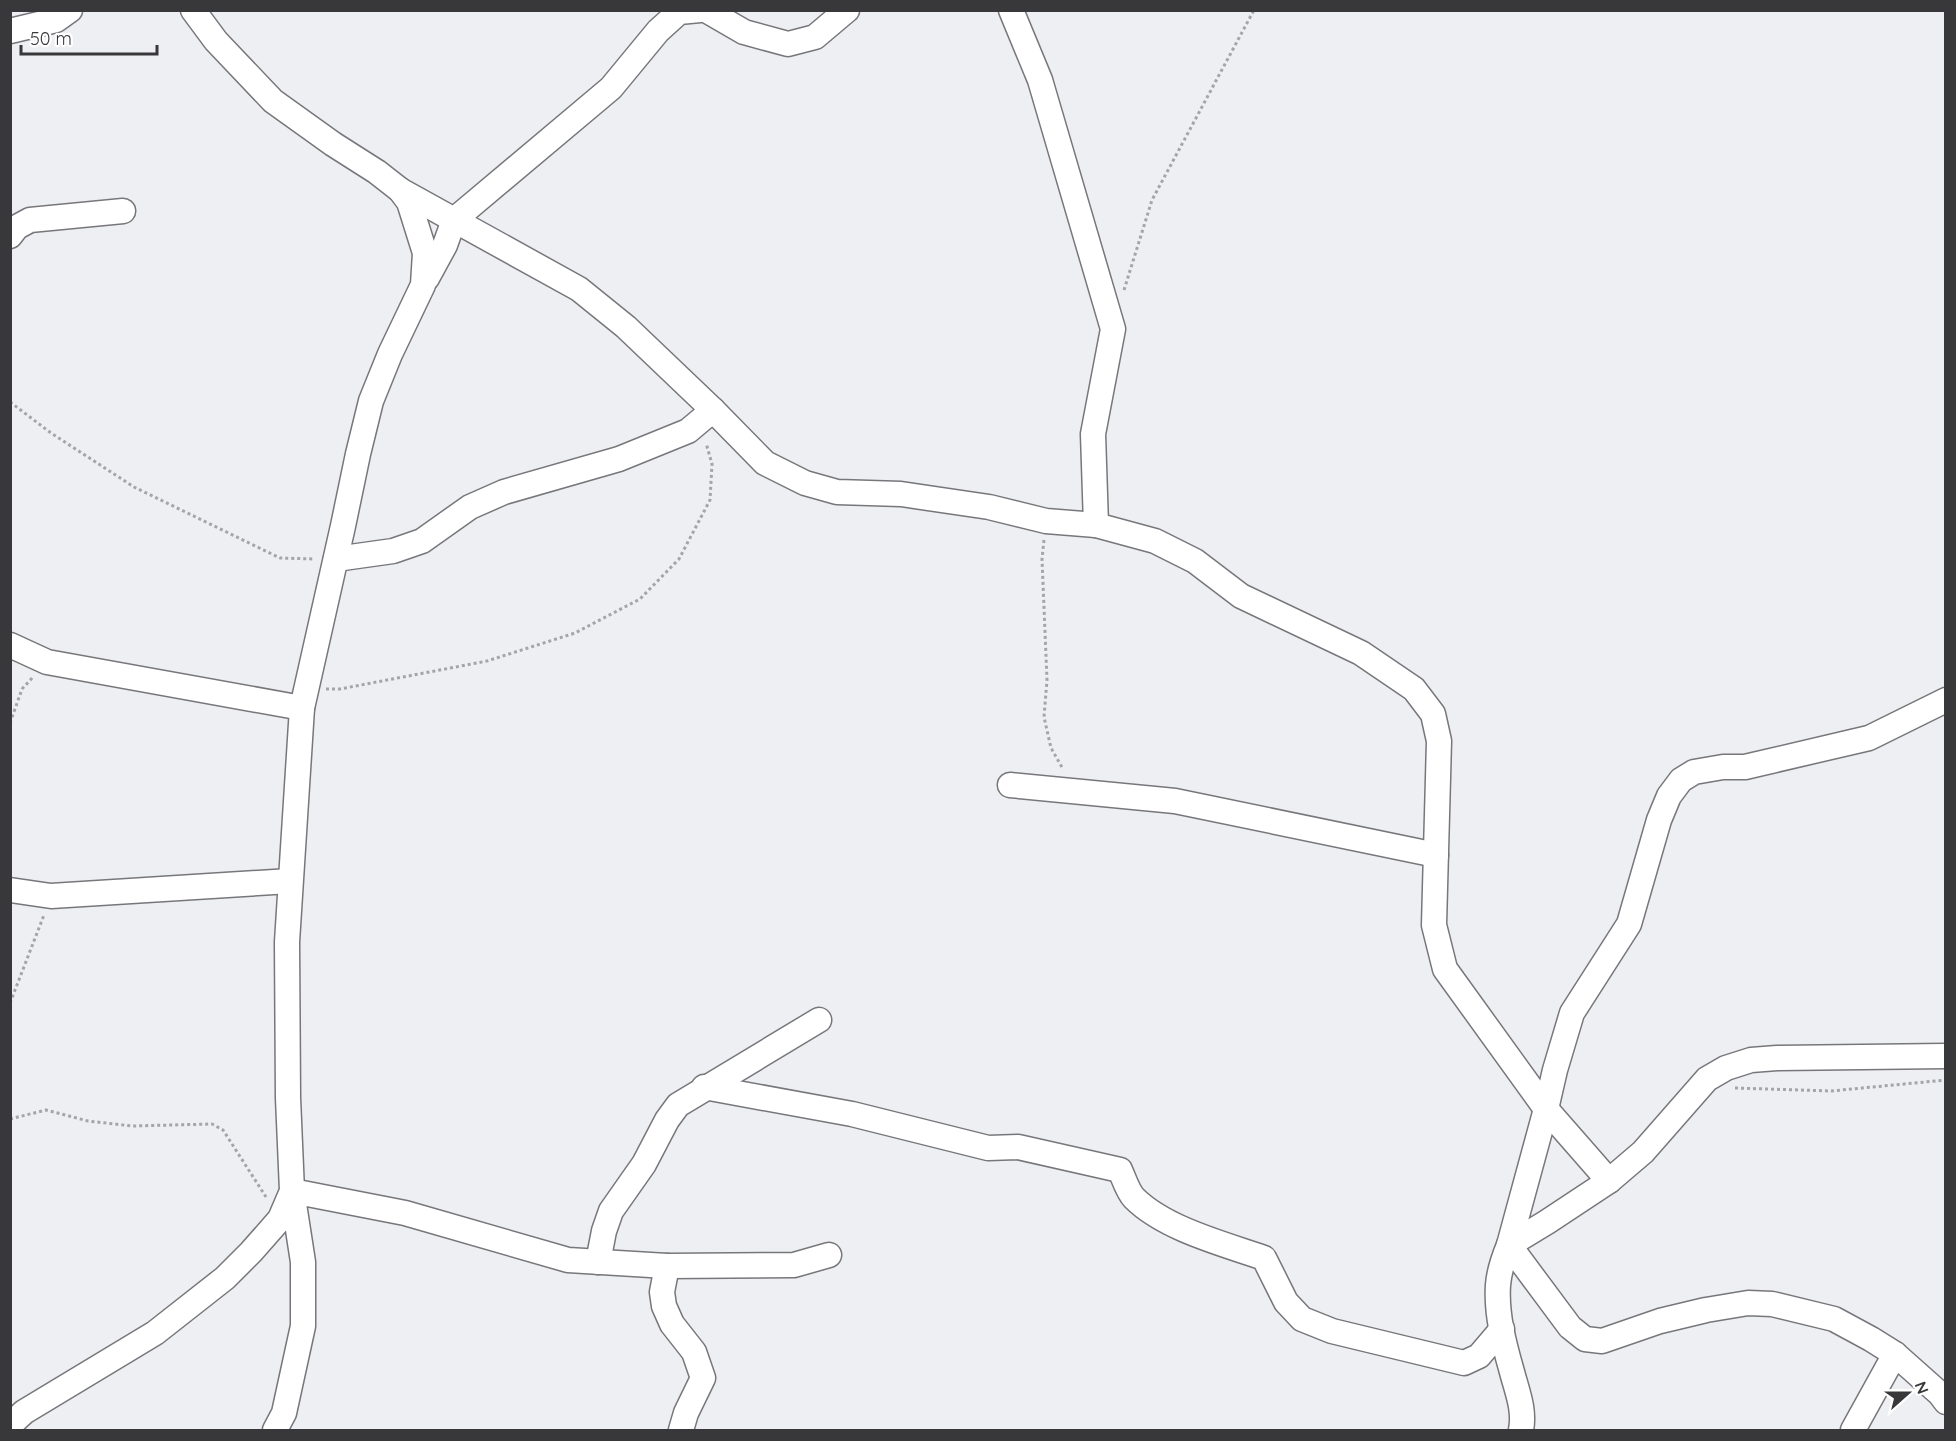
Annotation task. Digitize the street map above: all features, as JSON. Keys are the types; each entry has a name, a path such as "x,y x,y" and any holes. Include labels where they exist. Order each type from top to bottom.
{"street":[{"path":"10,31 56,20 70,10"},
{"path":"193,10 216,41 273,101 400,190 579,289 626,327 707,415 765,463 805,483 837,492 901,494 989,507 1046,522 1096,525 1155,541 1195,561 1240,596 1361,653 1414,689 1433,714 1439,741 1434,925 1445,969 1546,1109 1609,1180"},
{"path":"275,1431 284,1413 303,1326 303,1262 292,1191 288,1098 288,954 290,881 304,699 371,402 390,354 445,245 454,220 611,88 657,31 679,12 700,10"},
{"path":"706,10 744,32 788,44 815,38 847,10"},
{"path":"1011,10 1040,80 1113,329 1093,434 1096,525"},
{"path":"400,190 409,202 425,253 423,285"},
{"path":"10,236 17,227 30,220 123,211"},
{"path":"336,559 393,551 422,541 470,507 504,492 619,459 688,431 707,415"},
{"path":"10,645 47,662 304,699"},
{"path":"1521,1431 1523,1418 1521,1404 1502,1329 1498,1283 1572,1013 1629,924 1659,820 1669,796 1681,780 1694,772 1723,767 1745,767 1869,738 1946,700"},
{"path":"1010,785 1175,801 1436,855"},
{"path":"10,890 51,896 290,881"},
{"path":"598,1262 604,1231 612,1211 644,1164 667,1120 678,1105 704,1087 819,1020"},
{"path":"1509,1245 1609,1180 1643,1152 1707,1078 1726,1068 1751,1060 1777,1058 1850,1059 1946,1056"},
{"path":"704,1087 852,1114 988,1148 1018,1147 1120,1170 1133,1197 1153,1213 1186,1230 1264,1258 1286,1302 1302,1319 1332,1331 1464,1363 1479,1356 1502,1329"},
{"path":"10,1425 24,1412 155,1333 225,1278 280,1219 292,1191"},
{"path":"292,1191 405,1213 568,1260 667,1266 794,1265 830,1255"},
{"path":"1509,1245 1570,1327 1585,1339 1602,1341 1660,1321 1707,1310 1748,1304 1772,1304 1834,1320 1871,1339 1895,1354 1946,1402"},
{"path":"667,1266 662,1293 664,1306 672,1324 694,1352 703,1378 686,1413 681,1431"},
{"path":"1852,1431 1895,1354"}],"path":[{"path":"1122,297 1152,200 1254,10"},
{"path":"10,402 51,433 134,486 280,558 336,559"},
{"path":"304,699 340,688 487,661 575,633 640,599 679,559 710,500 712,464 707,415"},
{"path":"1046,522 1042,559 1047,680 1044,717 1051,748 1066,776 1080,792"},
{"path":"10,723 22,689 47,662"},
{"path":"10,1003 51,896"},
{"path":"1736,1088 1831,1091 1946,1080"},
{"path":"10,1119 46,1110 88,1121 132,1126 212,1124 223,1130 280,1219"}]}
